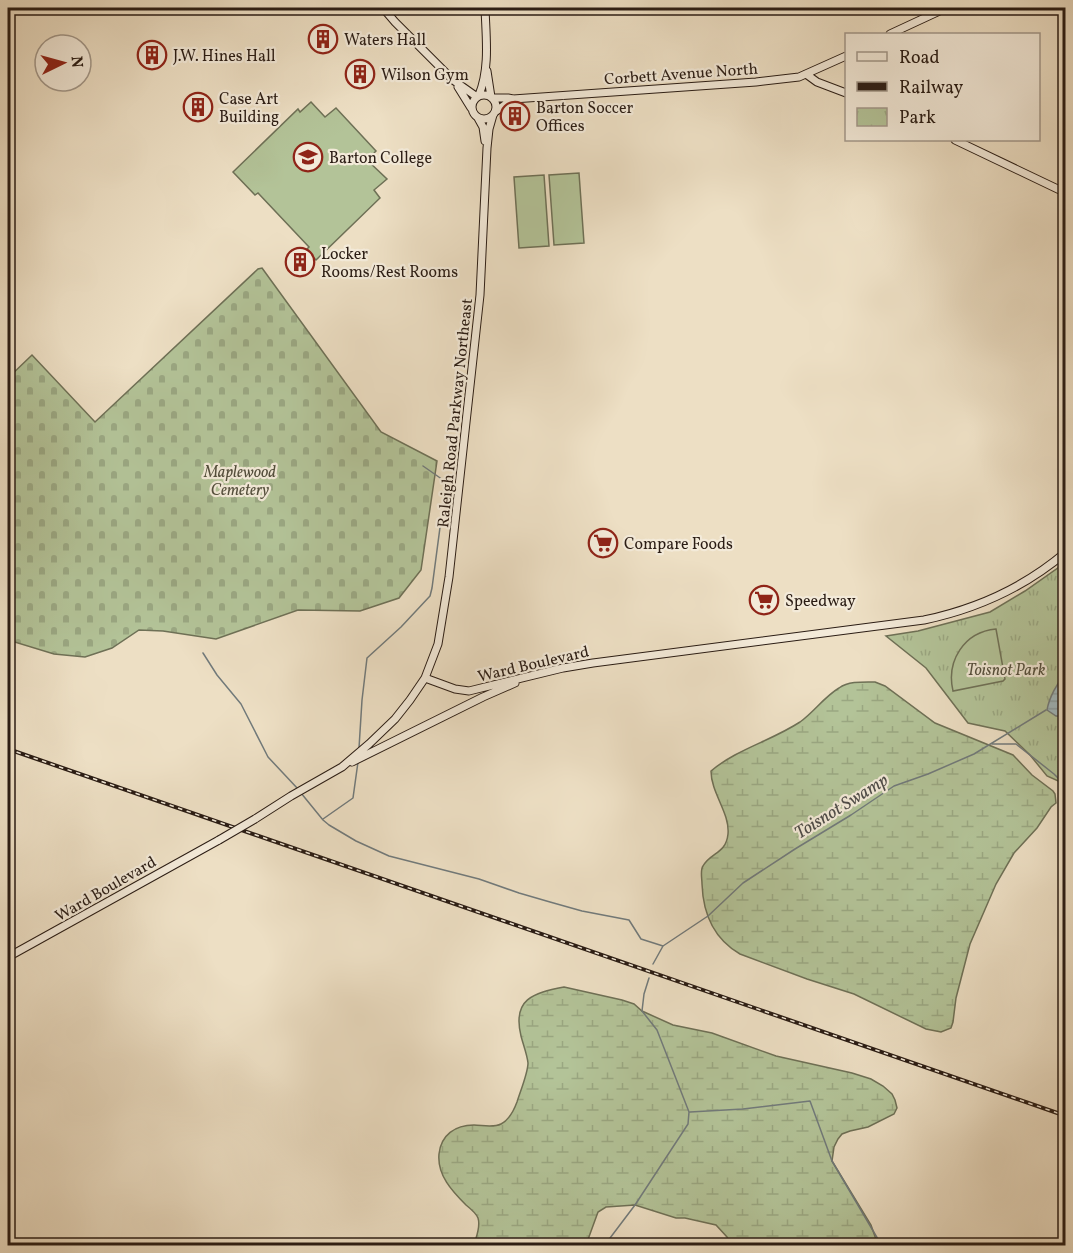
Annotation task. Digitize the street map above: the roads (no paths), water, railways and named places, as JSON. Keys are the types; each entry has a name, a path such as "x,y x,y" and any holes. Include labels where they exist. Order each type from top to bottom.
{"street":[{"path":"383,8 453,80 475,116 486,119 513,99"},
{"path":"472,108 473,100 478,96 483,85 486,69 485,8"},
{"path":"892,33 946,8"},
{"name":"Corbett Avenue North","path":"492,98 513,99 799,77 845,56"},
{"path":"486,69 492,98 496,104 494,113"},
{"path":"806,74 816,82 845,93"},
{"path":"453,80 478,96 488,95 492,98"},
{"name":"Raleigh Road Parkway Northeast","path":"425,678 438,644 449,577 480,295 487,148 494,113"},
{"name":"Raleigh Road Parkway Northeast","path":"478,118 483,127 487,148"},
{"path":"957,141 1065,193"},
{"name":"Ward Boulevard","path":"8,957 219,840 342,767 395,719 425,678 455,689 469,691 574,666 631,657 903,624 938,617 1004,593 1036,574 1065,552"},
{"path":"342,767 483,697 534,675"}],"water":[{"path":"1065,674 1065,717 1056,716 1047,710 1054,691"}],"waterway":[{"path":"359,748 367,658 430,596 432,588 446,482 423,466"},
{"path":"203,653 217,675 241,704 268,757 298,789"},
{"name":"Toisnot Swamp","path":"653,964 663,946 708,916 743,883 795,849 894,786 974,754 1046,710"},
{"path":"992,744 1016,744 1066,786"},
{"path":"323,819 353,798 358,762"},
{"path":"301,793 329,825 356,841 389,856 479,879 582,911 629,920 641,939 663,946"},
{"name":"Toisnot Swamp","path":"604,1246 635,1205 688,1124 689,1112 657,1030 642,1011 649,978"},
{"path":"690,1112 743,1109 810,1101 832,1161 882,1246"}],"railway":[{"path":"8,749 1066,1116"}],"place":[{"name":"Waters Hall","path":"323,39"},
{"name":"J.W. Hines Hall","path":"152,55"},
{"name":"Wilson Gym","path":"360,74"},
{"name":"Case Art Building","path":"198,107"},
{"name":"Barton Soccer Offices","path":"515,116"},
{"name":"Barton College","path":"308,157"},
{"name":"Locker Rooms/Rest Rooms","path":"300,262"},
{"name":"Compare Foods","path":"603,543"},
{"name":"Speedway","path":"764,600"}],"park label":[{"name":"Maplewood Cemetery","path":"240,480"},
{"name":"Toisnot Park","path":"1006,669"}]}
